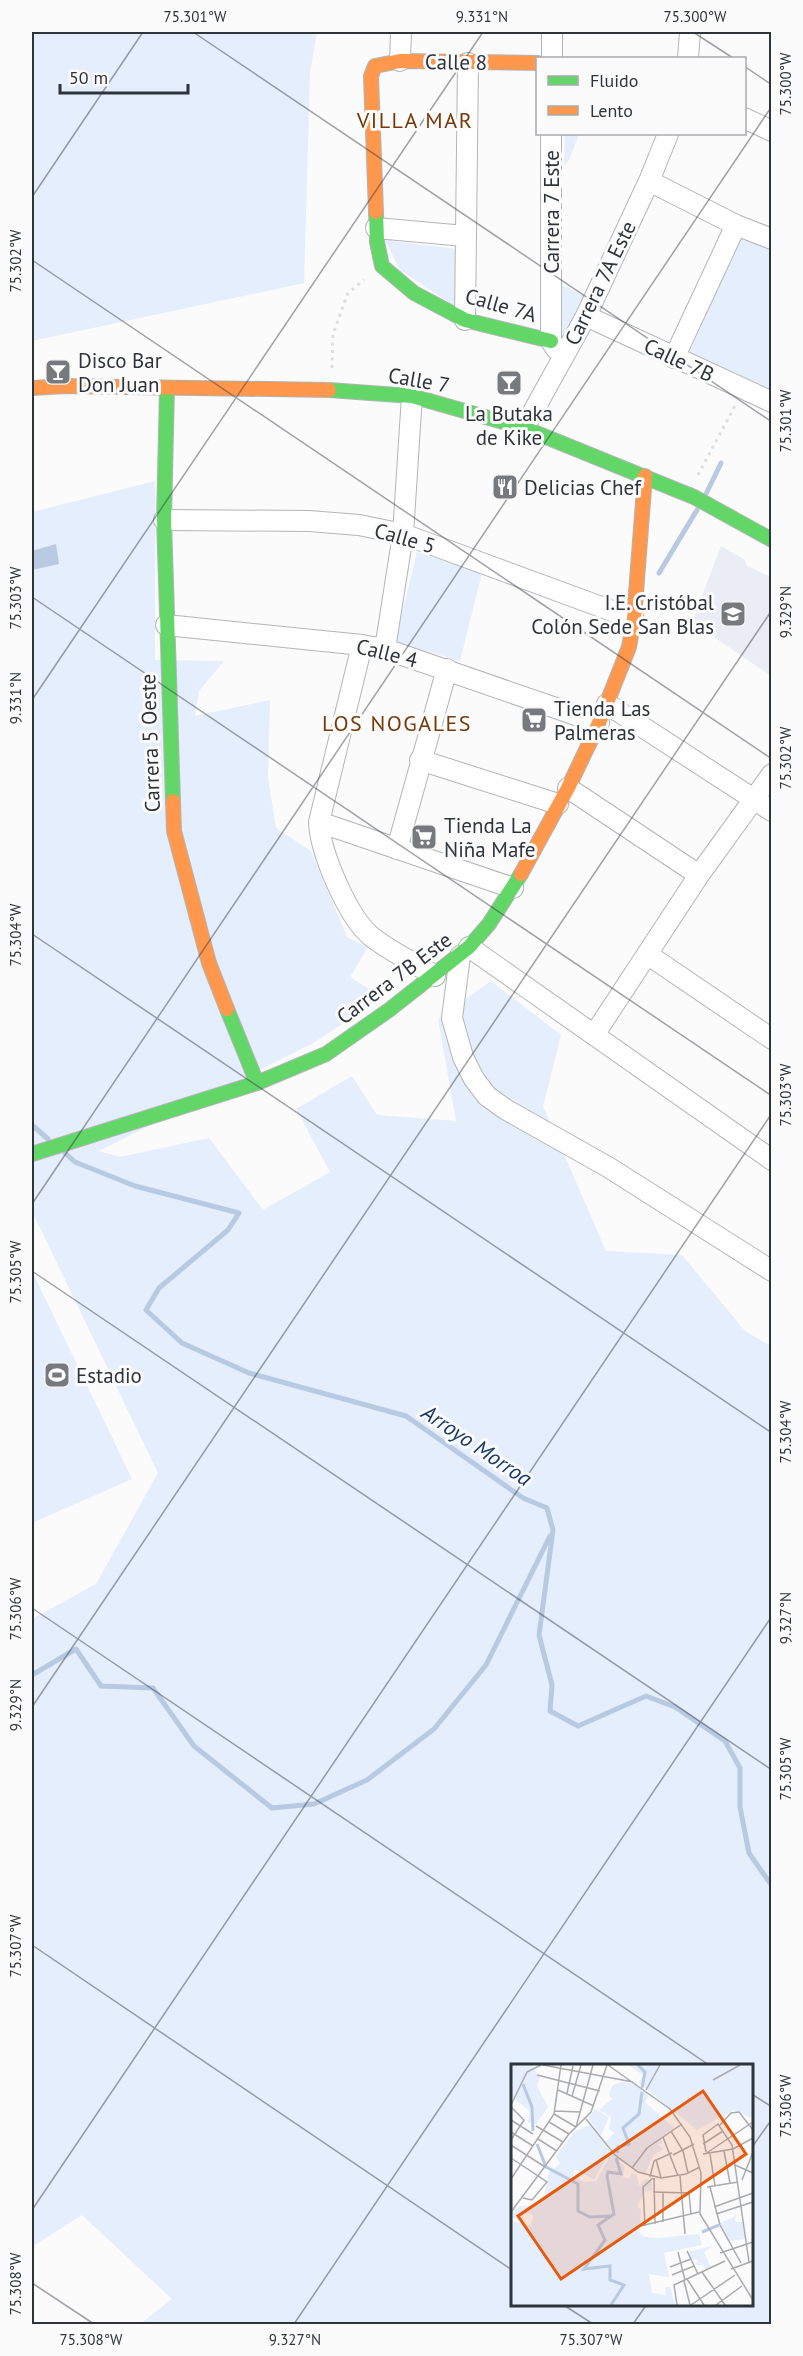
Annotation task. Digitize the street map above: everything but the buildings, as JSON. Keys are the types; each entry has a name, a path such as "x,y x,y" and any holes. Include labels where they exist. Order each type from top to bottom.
{"street":[{"path":"400,61 401,32"},
{"path":"552,32 552,57"},
{"path":"688,57 690,32"},
{"name":"Calle 8","path":"376,228 371,76 375,66 400,61 536,63"},
{"path":"465,320 468,63"},
{"path":"746,119 771,131"},
{"name":"Carrera 7 Este","path":"551,135 551,341"},
{"name":"Carrera 7A Este","path":"524,428 586,316 649,181 668,135"},
{"path":"649,181 736,225 771,239"},
{"path":"674,358 736,225"},
{"path":"382,266 376,228 465,236"},
{"name":"Calle 7A","path":"382,266 414,293 465,320 551,341"},
{"name":"Calle 7B","path":"586,316 771,402"},
{"path":"551,341 563,359"},
{"name":"Calle 7","path":"32,388 66,386 332,390 411,396 524,428 645,476 708,504 771,540"},
{"name":"Carrera 5 Oeste","path":"167,388 164,520 174,831 209,963 257,1083"},
{"path":"385,649 403,534 411,396"},
{"name":"Carrera 7B Este","path":"35,1154 257,1083 326,1054 465,952 489,924 513,888 563,796 599,723 629,647 634,619 645,476"},
{"name":"Calle 5","path":"164,520 309,521 359,525 403,534 634,619"},
{"name":"Calle 4","path":"166,625 385,649 599,723"},
{"path":"362,645 319,822 322,848 358,923 372,937 435,976"},
{"path":"397,849 447,669"},
{"path":"607,704 771,812"},
{"path":"420,760 563,796 699,875"},
{"path":"594,1035 699,875 771,774"},
{"path":"319,822 513,888"},
{"path":"771,1160 594,1035 465,952 452,1003 452,1018 463,1057 474,1079 488,1096 505,1109 608,1167 771,1272"},
{"path":"647,954 771,1039"}],"path":[{"path":"332,390 333,334 348,293 382,266"},
{"path":"690,496 743,389"}],"shaded area":[{"path":"32,32 317,32 310,73 304,283 32,341"},
{"path":"565,135 579,135 569,160 564,166"},
{"path":"741,236 771,249 771,399 687,358"},
{"path":"385,240 464,250 459,309 400,270"},
{"path":"562,285 587,297 560,345"},
{"path":"155,481 155,660 224,661 199,691 195,716 270,700 268,778 276,828 311,851 347,937 368,947 350,977 383,998 313,1043 99,1151 120,1157 209,1138 263,1210 330,1172 296,1109 352,1076 377,1115 456,1121 438,1019 491,981 561,1035 543,1106 606,1251 682,1255 745,1331 771,1346 771,2324 140,2324 172,2299 82,2215 35,2245 32,2258 32,1619 96,1584 158,1473 32,1211 32,512"},
{"name":"I.E. Cristóbal Colón Sede San Blas","path":"721,546 744,559 747,566 771,577 771,676 692,622"},
{"path":"417,552 482,573 460,661 395,642"},
{"name":"Estadio","path":"32,1271 132,1479 32,1523"}],"water":[{"path":"56,544 59,564 32,570 32,551"}],"waterway":[{"path":"706,494 721,463"},
{"path":"659,573 697,510"},
{"name":"Arroyo Morroa","path":"32,1125 48,1139"},
{"name":"Arroyo Morroa","path":"65,1153 75,1162 135,1186 239,1213 228,1230 159,1288 146,1310 182,1343 249,1373 406,1416 523,1498 547,1508 553,1530 539,1635 552,1685 550,1711 578,1726 646,1696 675,1707 725,1741 740,1768 740,1807 749,1853 772,1886"},
{"path":"32,1675 76,1649 101,1686 153,1688 194,1746 272,1808 314,1804 367,1780 434,1729 486,1665 550,1536"}],"traffic: fast":[{"path":"376,212 377,242 382,266 414,293 465,320 551,341"},
{"path":"167,388 164,520 173,801"},
{"path":"329,390 412,396 524,428 694,497 772,540"},
{"path":"32,1154 257,1083 326,1054 389,1010 469,947 489,924 521,874"},
{"path":"227,1009 257,1083"}],"traffic: slow":[{"path":"376,212 371,76 375,66 400,61 536,63"},
{"path":"32,388 66,386 329,390"},
{"path":"521,874 568,788 599,723 629,647 634,619 645,476"},
{"path":"173,801 174,831 209,963 227,1009"}],"place":[{"name":"Disco Bar Don Juan","path":"58,372"},
{"name":"La Butaka de Kike","path":"509,383"},
{"name":"Delicias Chef","path":"505,487"},
{"name":"I.E. Cristóbal Colón Sede San Blas","path":"733,614"},
{"name":"Tienda Las Palmeras","path":"534,720"},
{"name":"Tienda La Niña Mafe","path":"424,837"},
{"name":"Estadio","path":"57,1375"}],"district":[{"name":"VILLA MAR","path":"415,120"},
{"name":"LOS NOGALES","path":"397,723"}]}
